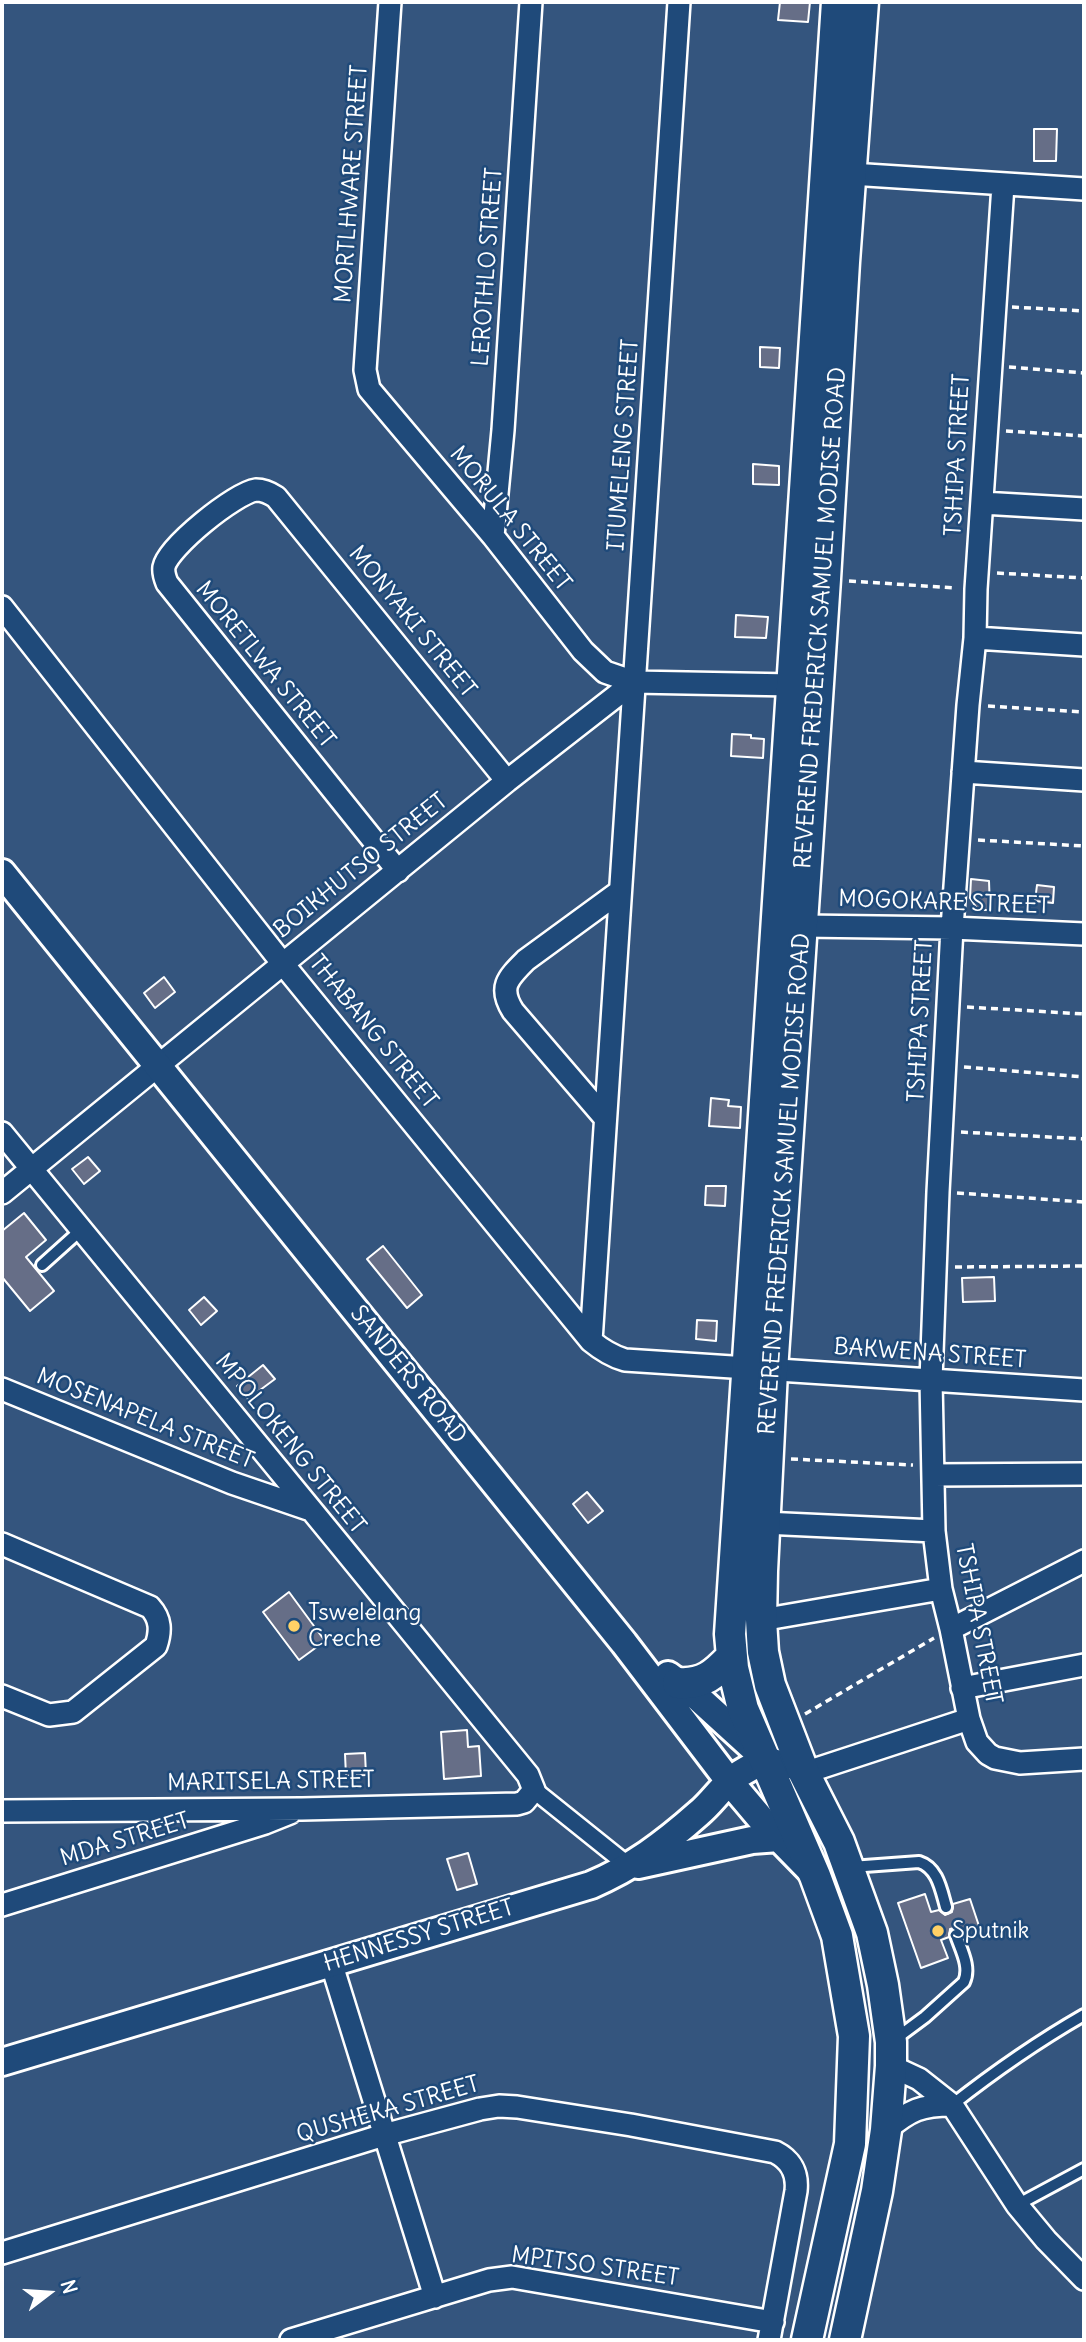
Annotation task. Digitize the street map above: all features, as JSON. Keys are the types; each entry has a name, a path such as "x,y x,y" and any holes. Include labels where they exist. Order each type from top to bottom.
{"main road":[{"name":"REVEREND FREDERICK SAMUEL MODISE ROAD","path":"837,2 766,1100 759,1370 767,1458 761,1620 763,1652 770,1685 785,1726 804,1773 839,1842 872,1934 883,1985 891,2054 886,2130 877,2191 845,2340"},
{"name":"REVEREND FREDERICK SAMUEL MODISE ROAD","path":"807,2340 850,2144 854,2036 843,1962 831,1918 743,1709 731,1657 730,1634 732,1581 759,1370 803,926 844,262 863,2"},
{"path":"678,1683 706,1679 731,1657"}],"street":[{"name":"MORTLHWARE STREET","path":"365,370 390,2"},
{"name":"LEROTHLO STREET","path":"493,536 503,430 531,2"},
{"name":"ITUMELENG STREET","path":"591,1341 679,2"},
{"path":"851,174 1084,189"},
{"name":"TSHIPA STREET","path":"1003,185 996,306 989,366 975,638 947,1006 931,1380 934,1531 941,1589 976,1742 995,1758 1020,1763 1084,1759"},
{"name":"MORULA STREET","path":"365,370 373,395 493,536 597,667 605,673 634,682"},
{"name":"MORETLWA STREET","path":"276,497 262,490 254,490 222,507 169,557 164,566 167,583 398,871"},
{"name":"MONYAKI STREET","path":"276,497 507,780"},
{"path":"982,503 1084,509"},
{"name":"THABANG STREET","path":"2,607 283,964 591,1341 612,1356 625,1360 759,1370"},
{"path":"975,638 1084,645"},
{"path":"634,682 792,685"},
{"name":"BOIKHUTSO STREET","path":"2,1193 507,780 634,682"},
{"path":"963,772 1084,779"},
{"name":"SANDERS ROAD","path":"2,873 624,1643 729,1781 815,1876"},
{"path":"605,1118 513,1011 506,998 505,986 526,960 619,892"},
{"name":"MOGOKARE STREET","path":"803,926 952,928 1084,934"},
{"name":"MPOLOKENG STREET","path":"2,1133 520,1765 533,1783 534,1790"},
{"name":"BAKWENA STREET","path":"759,1370 1084,1390"},
{"name":"MOSENAPELA STREET","path":"2,1389 232,1483 308,1509"},
{"path":"933,1471 1084,1475"},
{"path":"764,1522 934,1531"},
{"path":"2,1544 150,1607 159,1622 156,1646 73,1712 49,1715 2,1696"},
{"path":"951,1629 1084,1561"},
{"path":"761,1620 941,1589"},
{"path":"624,1643 678,1683 766,1760 804,1773 969,1719"},
{"path":"962,1688 1084,1665"},
{"name":"HENNESSY STREET","path":"2,2062 591,1885 630,1867 662,1845 702,1811 729,1781 766,1760"},
{"path":"534,1790 630,1867 752,1840 779,1838"},
{"name":"MARITSELA STREET","path":"2,1811 517,1804 524,1802 534,1790"},
{"name":"MDA STREET","path":"2,1905 302,1809"},
{"path":"331,1962 435,2297"},
{"path":"891,2054 952,2105 1017,2205 1084,2279"},
{"path":"886,2130 915,2109 930,2105 952,2105"},
{"name":"QUSHEKA STREET","path":"2,2253 384,2135 480,2109 517,2107 631,2125 781,2155 796,2174 796,2190 771,2331"},
{"name":"MPITSO STREET","path":"291,2340 489,2280 522,2278 771,2331"}],"lane":[{"path":"42,1265 81,1230"},
{"path":"848,1867 919,1862 925,1864 935,1872 946,1907"},
{"path":"891,2054 925,2017 964,1982 967,1967 956,1935"},
{"path":"952,2105 997,2070 1084,2015"},
{"path":"1017,2205 1084,2169"}],"path":[{"path":"996,306 1084,311"},
{"path":"989,366 1084,373"},
{"path":"986,430 1084,436"},
{"path":"825,579 1084,578"},
{"path":"968,705 1084,712"},
{"path":"959,839 1084,846"},
{"path":"947,1006 1084,1014"},
{"path":"945,1066 1084,1077"},
{"path":"941,1130 1084,1139"},
{"path":"938,1192 1084,1202"},
{"path":"935,1267 1084,1266"},
{"path":"767,1458 933,1471"},
{"path":"785,1726 951,1629"}],"building":[{"path":"780,2 810,2 808,22 778,20"},
{"path":"1034,129 1057,129 1056,161 1034,161"},
{"path":"760,347 780,348 779,368 760,367"},
{"path":"753,464 779,466 779,485 753,484"},
{"path":"736,615 768,617 766,638 735,637"},
{"path":"732,734 764,739 763,758 731,756"},
{"path":"971,879 989,881 990,910 978,910 970,898"},
{"path":"1037,885 1054,887 1053,903 1035,901"},
{"path":"164,977 175,992 155,1008 144,993"},
{"path":"711,1098 729,1100 728,1106 741,1107 740,1128 709,1126"},
{"path":"88,1157 100,1171 84,1184 72,1169"},
{"path":"706,1186 726,1186 725,1206 705,1205"},
{"path":"24,1213 46,1240 26,1257 54,1291 30,1311 2,1277 2,1231"},
{"path":"383,1246 422,1295 407,1308 367,1259"},
{"path":"994,1277 995,1301 963,1302 962,1278"},
{"path":"204,1297 217,1311 201,1325 189,1310"},
{"path":"697,1320 717,1321 716,1341 696,1339"},
{"path":"263,1365 275,1379 248,1399 237,1386"},
{"path":"587,1492 603,1511 588,1523 573,1504"},
{"name":"Tswelelang Creche","path":"289,1592 325,1641 299,1660 263,1612"},
{"path":"467,1730 468,1747 479,1746 481,1776 444,1779 441,1732"},
{"path":"365,1753 366,1775 346,1776 345,1754"},
{"path":"468,1853 477,1884 457,1890 447,1859"},
{"name":"Sputnik","path":"925,1894 931,1912 939,1910 945,1915 952,1912 953,1904 970,1899 979,1926 963,1932 958,1927 950,1929 949,1937 941,1940 948,1958 921,1968 898,1903"}],"place":[{"name":"Tswelelang Creche","path":"294,1626"},
{"name":"Sputnik","path":"938,1931"}]}
